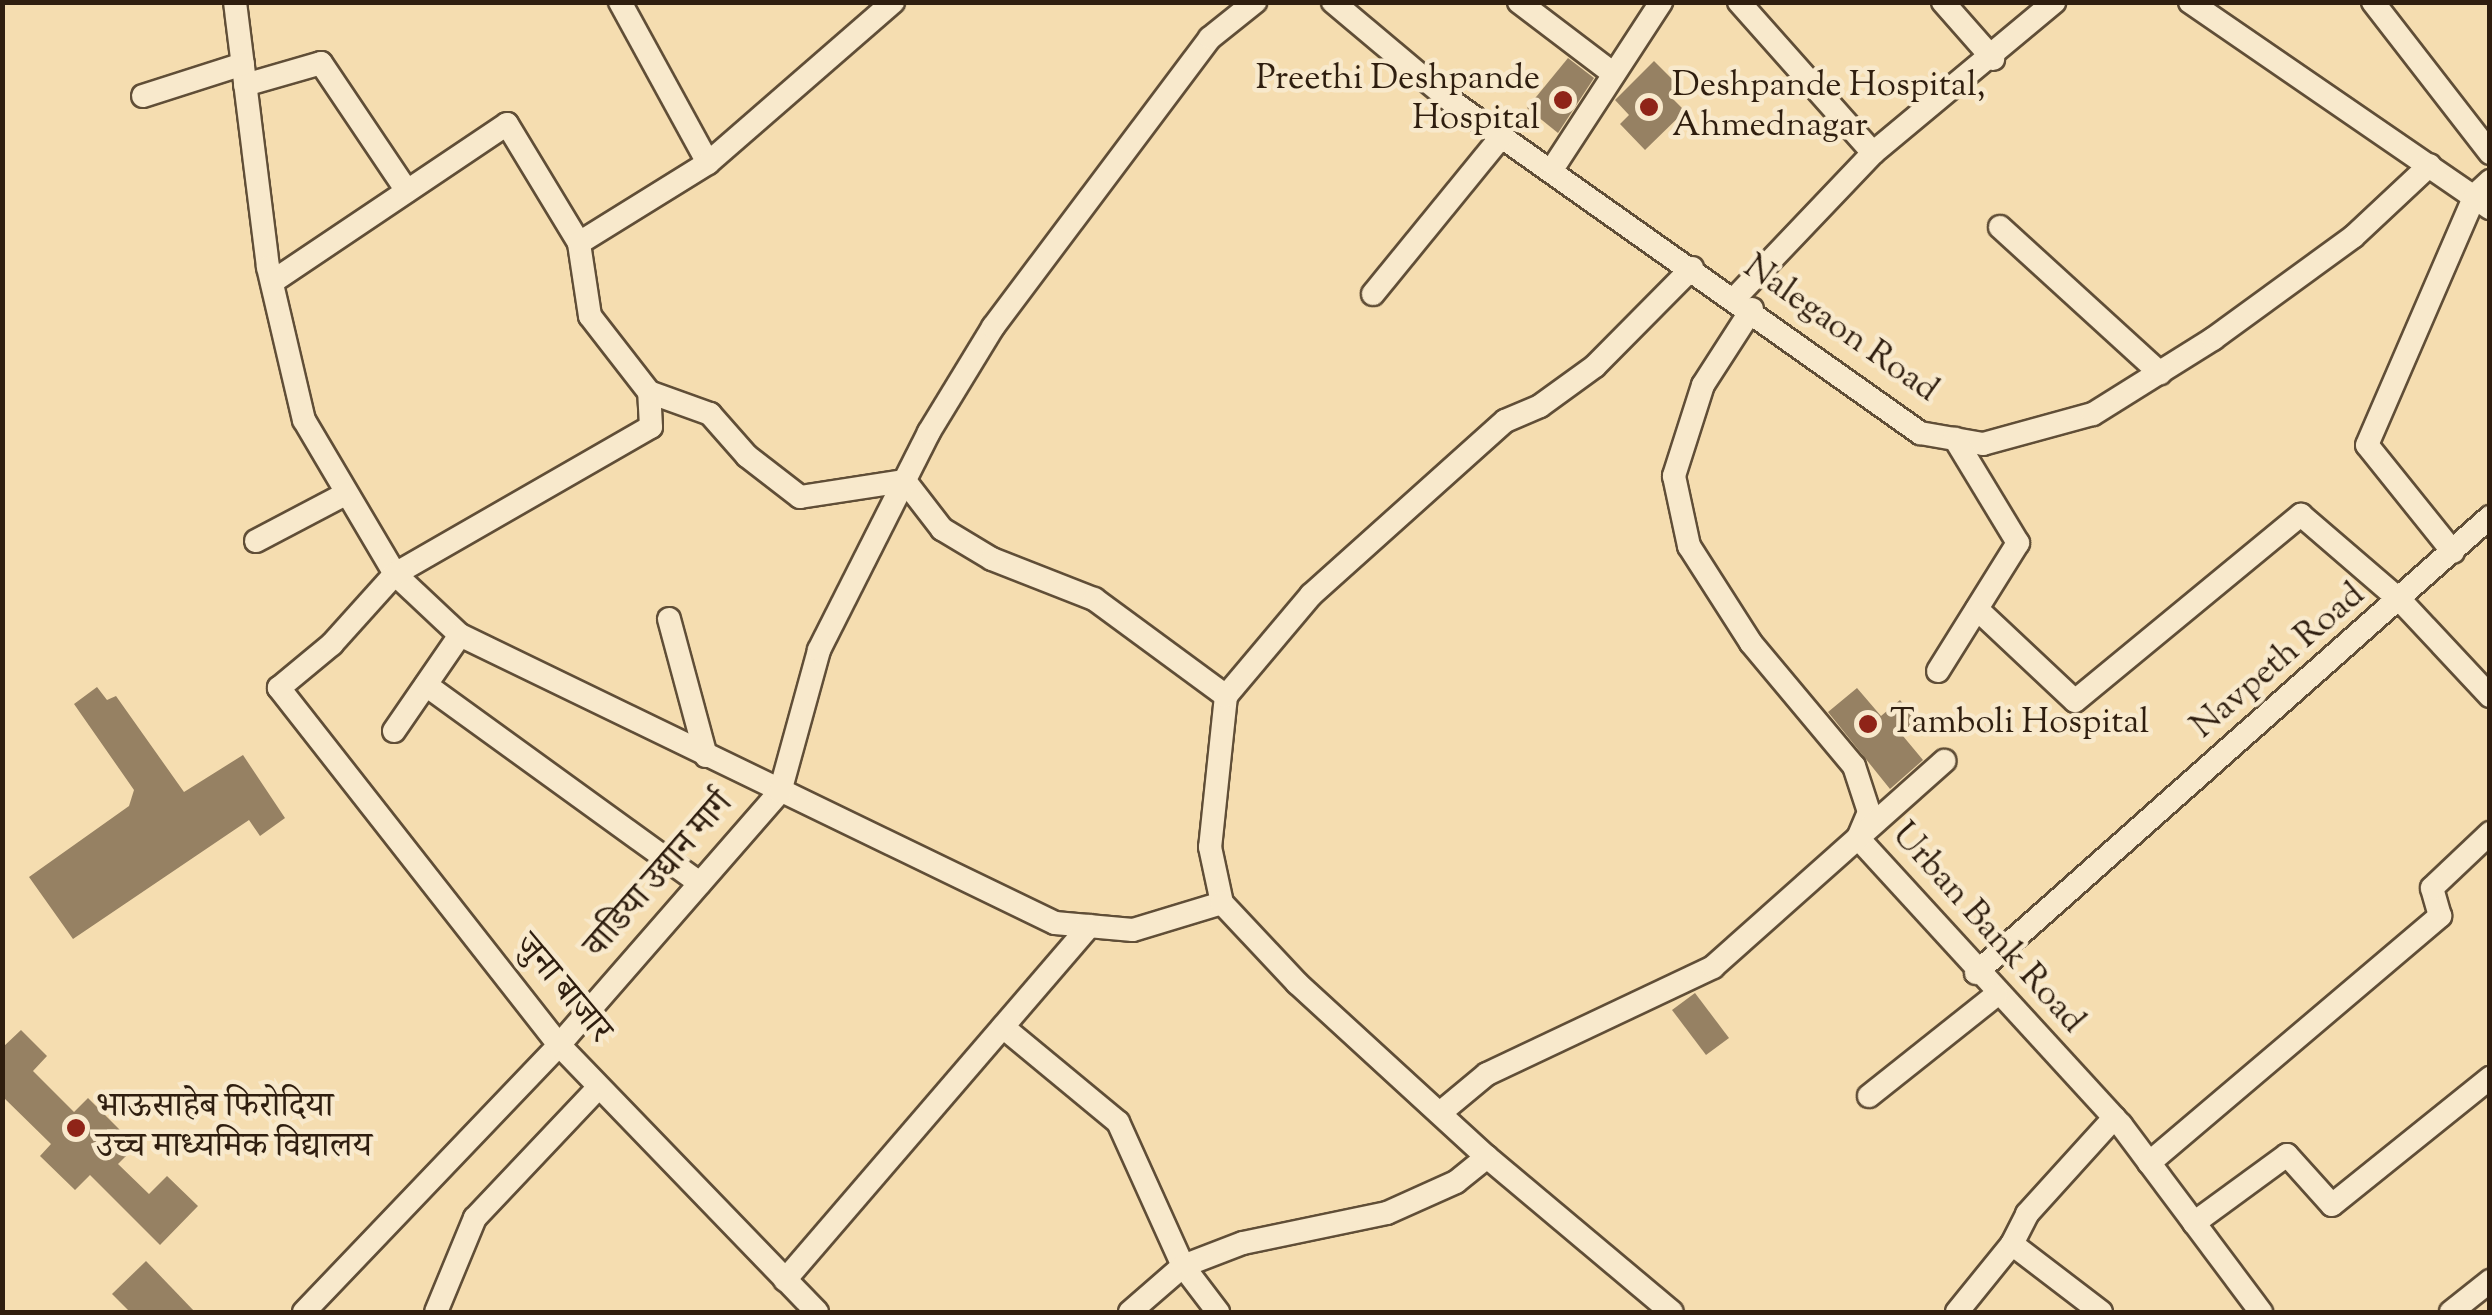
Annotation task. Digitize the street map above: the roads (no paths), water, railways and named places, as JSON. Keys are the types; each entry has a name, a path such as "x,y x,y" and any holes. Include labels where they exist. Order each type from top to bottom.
{"street":[{"path":"235,2 272,282 304,420 395,574 460,635 1055,923 1133,930 1222,903"},
{"path":"620,2 708,163"},
{"path":"579,243 708,163 892,2"},
{"path":"780,792 819,650 905,481 993,326 1210,38 1255,2"},
{"name":"Nalegaon Road","path":"1332,2 1502,136 1744,304 1920,433 1983,444 2093,414 2353,237 2430,165"},
{"path":"1519,2 1614,74"},
{"path":"1551,171 1661,2"},
{"path":"1739,2 1873,154"},
{"path":"1943,2 1993,59"},
{"name":"Urban Bank Road","path":"2054,2 1993,59 1873,154 1744,304 1703,385 1674,476 1689,546 1751,643 1854,766 1869,812 1858,838 1976,974 2114,1118 2261,1312"},
{"path":"2190,2 2430,165 2485,195 2367,445 2453,552"},
{"path":"2373,2 2490,152"},
{"path":"143,96 321,62 407,191"},
{"path":"272,282 507,124 579,243 590,316 650,392 710,414 747,456 800,497 905,481"},
{"path":"1373,294 1502,136"},
{"path":"2000,227 2160,372"},
{"path":"1668,1310 1440,1114 1222,903 1210,847 1226,696 1311,596 1506,421 1540,406 1594,366 1692,268"},
{"path":"395,574 651,427 650,392"},
{"path":"1938,670 2018,543 1955,439"},
{"path":"905,481 942,529 992,559 1094,600 1226,696"},
{"path":"256,541 345,494"},
{"path":"1976,609 2076,701 2301,515 2401,601 2490,696"},
{"name":"Navpeth Road","path":"1976,974 2401,601 2490,518"},
{"name":"जुना बाजार","path":"395,574 332,644 279,688 559,1045 817,1312"},
{"path":"668,619 706,756"},
{"path":"394,732 460,635"},
{"path":"426,685 700,883"},
{"path":"1440,1114 1487,1074 1713,967 1944,761"},
{"name":"वाडिया उद्यान मार्ग","path":"304,1312 559,1045 780,792"},
{"path":"2149,1163 2440,916 2432,888 2490,833"},
{"path":"785,1280 1090,926"},
{"path":"1869,1096 1996,995"},
{"path":"1002,1028 1118,1122 1183,1266 1218,1312"},
{"path":"2194,1223 2287,1155 2332,1206 2490,1078"},
{"path":"436,1312 475,1218 599,1087"},
{"path":"1957,1312 2012,1244 2027,1214 2114,1118"},
{"path":"1130,1312 1183,1266 1243,1244 1387,1213 1456,1182 1487,1156"},
{"path":"2012,1244 2101,1312"},
{"path":"2452,1312 2490,1281"}],"place":[{"name":"Preethi Deshpande Hospital","path":"1563,100"},
{"name":"Deshpande Hospital, Ahmednagar","path":"1649,107"},
{"name":"Tamboli Hospital","path":"1868,724"},
{"name":"भाऊसाहेब फिरोदिया उच्च माध्यमिक विद्यालय","path":"76,1128"}]}
